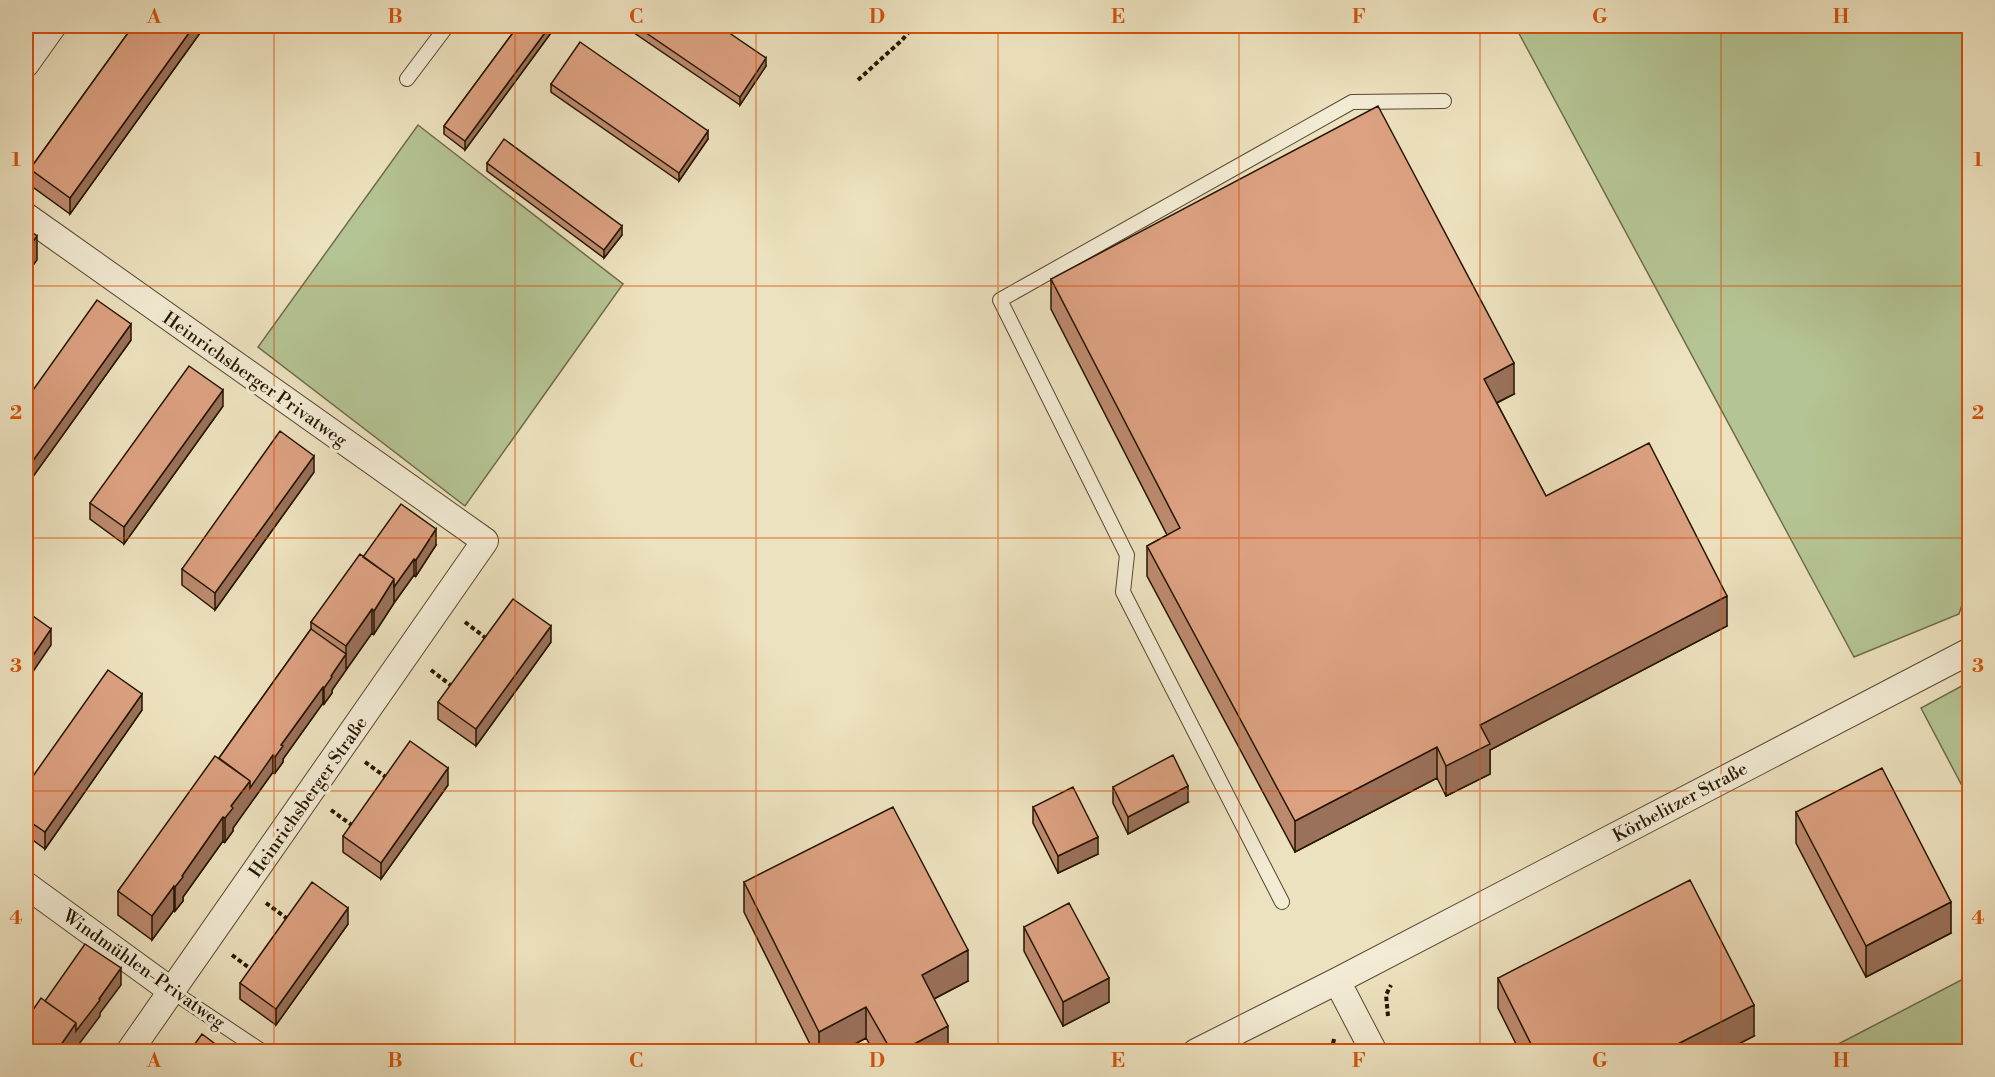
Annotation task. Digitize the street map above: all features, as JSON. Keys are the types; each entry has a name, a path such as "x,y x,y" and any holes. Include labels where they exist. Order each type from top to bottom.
{"street":[{"path":"26,64 53,26"},
{"name":"Heinrichsberger Privatweg","path":"26,216 485,541"},
{"name":"Heinrichsberger Straße","path":"129,1052 485,541"},
{"name":"Körbelitzer Straße","path":"1196,1052 1390,954 1970,651"},
{"name":"Windmühlen-Privatweg","path":"26,885 172,992"},
{"path":"1337,981 1374,1052"}],"lane":[{"path":"407,79 447,26"},
{"path":"1282,902 1123,592 1126,555 1000,300 1352,102 1444,101"},
{"name":"Windmühlen-Privatweg","path":"172,992 263,1052"}],"path":[{"path":"858,80 914,26"},
{"path":"465,622 493,643"},
{"path":"431,670 458,691"},
{"path":"365,762 393,782"},
{"path":"331,810 358,830"},
{"path":"265,902 294,924"},
{"path":"229,953 258,974"},
{"path":"1389,1019 1386,996 1396,976 1390,954"}],"green space":[{"path":"1515,26 1967,26 1970,31 1970,580 1959,614 1854,657"},
{"path":"418,125 623,284 465,506 258,347"},
{"path":"1969,682 1969,799 1921,708"},
{"path":"1969,976 1969,1051 1825,1051"}],"building":[{"path":"133,26 194,26 70,198 30,169"},
{"path":"518,26 550,26 465,141 444,126"},
{"path":"636,26 719,26 766,58 740,97"},
{"path":"580,42 708,131 679,173 551,84"},
{"path":"1378,106 1514,363 1484,379 1546,496 1649,443 1727,596 1480,725 1490,744 1446,766 1437,747 1295,821 1147,546 1180,528 1051,279"},
{"path":"504,139 622,226 604,250 487,163"},
{"path":"26,228 37,236 26,251"},
{"path":"97,300 131,324 32,462 26,457 26,400"},
{"path":"189,366 223,390 124,527 90,503"},
{"path":"280,431 314,456 215,593 182,569"},
{"path":"401,504 436,529 416,560 414,559 394,587 394,579 363,557"},
{"path":"360,554 394,579 374,611 372,609 346,646 311,622"},
{"path":"513,599 551,626 476,729 438,702"},
{"path":"26,611 51,629 26,666"},
{"path":"311,629 346,654 332,677 281,745 283,746 275,757 273,755 250,788 250,781 219,758"},
{"path":"108,670 142,694 45,832 26,819 26,786"},
{"path":"410,741 448,768 381,863 343,836"},
{"path":"1173,755 1188,786 1128,817 1113,787"},
{"path":"215,756 250,781 183,877 152,916 118,891"},
{"path":"1882,768 1951,902 1866,946 1796,812"},
{"path":"1073,787 1098,837 1058,856 1033,807"},
{"path":"893,807 968,950 922,975 948,1026 899,1052 892,1052 866,1007 819,1032 744,882"},
{"path":"1690,880 1754,1005 1662,1052 1535,1052 1498,978"},
{"path":"312,882 348,908 276,1009 240,983"},
{"path":"1069,903 1109,978 1063,1002 1024,927"},
{"path":"85,944 121,968 76,1031 76,1023 45,1001"},
{"path":"41,998 76,1023 56,1052 26,1052 26,1020"},
{"path":"202,1034 226,1052 189,1052"}]}
